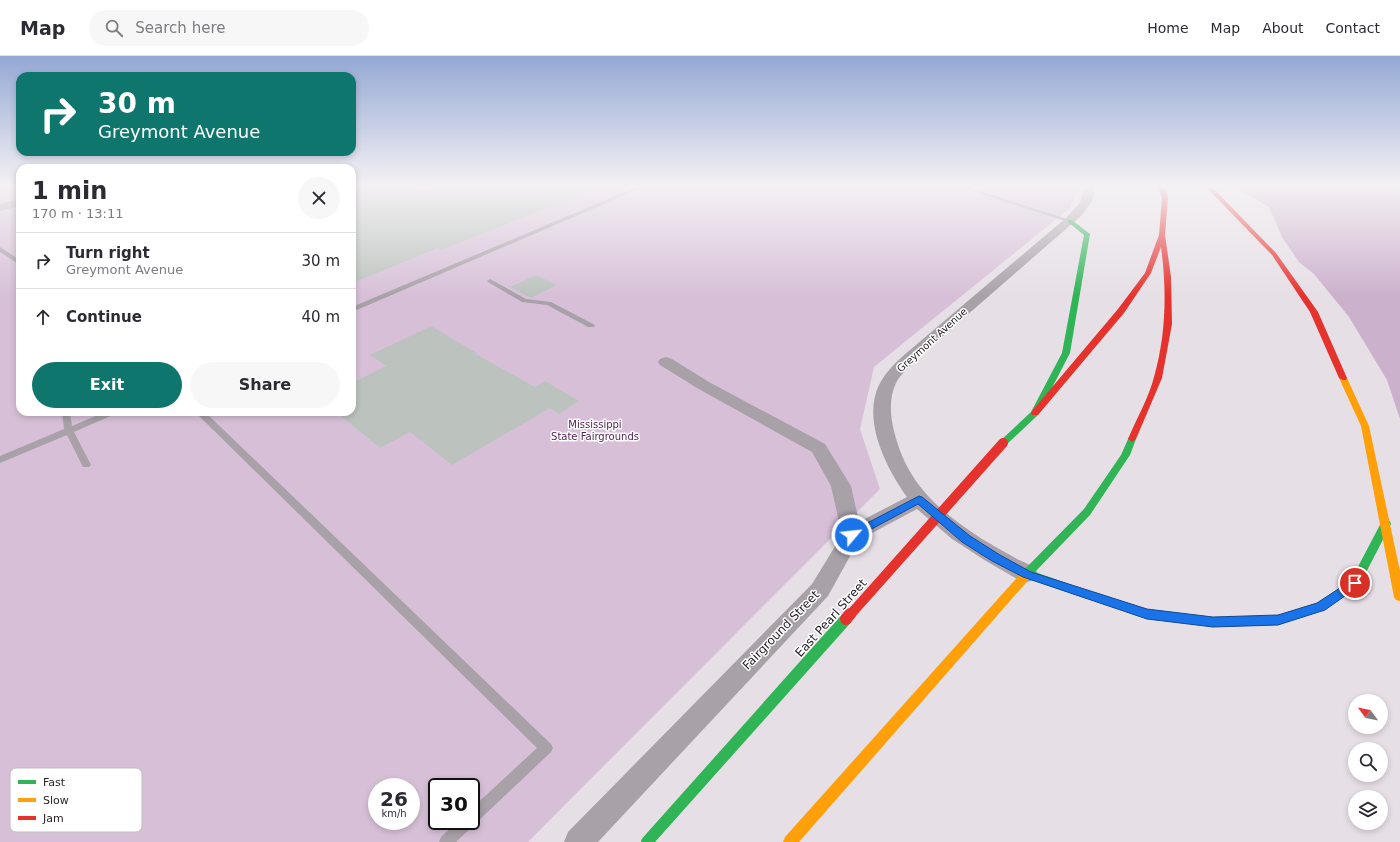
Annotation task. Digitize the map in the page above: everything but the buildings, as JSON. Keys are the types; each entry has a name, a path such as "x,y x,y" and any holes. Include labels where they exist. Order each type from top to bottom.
{"main road":[{"path":"1035,413 1066,352 1086,234 1072,223"},
{"path":"1035,413 1121,311 1148,273 1162,235 1163,223"},
{"path":"1244,223 1274,254 1314,312 1365,426 1400,597"},
{"path":"790,842 1027,574 1087,512 1125,455 1158,378 1168,324 1168,277 1162,235"},
{"name":"East Pearl Street","path":"647,842 1003,443 1035,413"},
{"path":"1027,574 1147,614 1213,622 1278,620 1321,606 1355,583 1386,524"}],"street":[{"name":"Greymont Avenue","path":"1027,574 996,558 966,539 919,499 902,477 884,431 882,410 885,389 895,373 914,353 1068,223"},
{"path":"666,362 703,385 819,448 841,486 852,535 919,499"},
{"name":"Fairground Street","path":"578,842 820,590 852,535"}],"lane":[{"path":"356,308 557,223"},
{"path":"0,249 16,260"},
{"path":"490,281 524,301 549,303 591,325"},
{"path":"67,416 69,430 86,465"},
{"path":"0,460 102,416"},
{"path":"204,416 546,748 480,810"},
{"path":"446,842 459,830"}],"green space":[{"name":"Mississippi State Fairgrounds","path":"0,223 16,223 16,416 356,416 356,223 1052,223 874,367 860,429 880,489 528,842 0,842"}],"shaded area":[{"path":"1276,223 1400,223 1400,419 1387,380 1349,317 1314,274 1299,262 1282,237"}],"traffic: fast":[{"path":"1003,443 1035,413 1066,353 1087,234 1072,223"},
{"path":"1068,588 1027,574 1087,512 1125,455 1132,439"},
{"path":"1348,588 1355,583 1386,524"},
{"path":"647,842 846,619"}],"traffic: slow":[{"path":"1343,378 1365,426 1400,597"},
{"path":"790,842 1027,574"},
{"path":"1068,588 1147,614 1213,622 1278,620 1321,606 1348,588"}],"traffic: jam":[{"path":"1035,413 1121,311 1148,273 1162,235 1163,223"},
{"path":"1244,223 1274,254 1314,312 1343,378"},
{"path":"1132,439 1158,378 1168,324 1168,277 1162,235"},
{"path":"846,619 1003,443"}],"route":[{"path":"852,535 919,499 966,539 996,558 1027,574 1147,614 1213,622 1278,620 1321,606 1355,583"}]}
